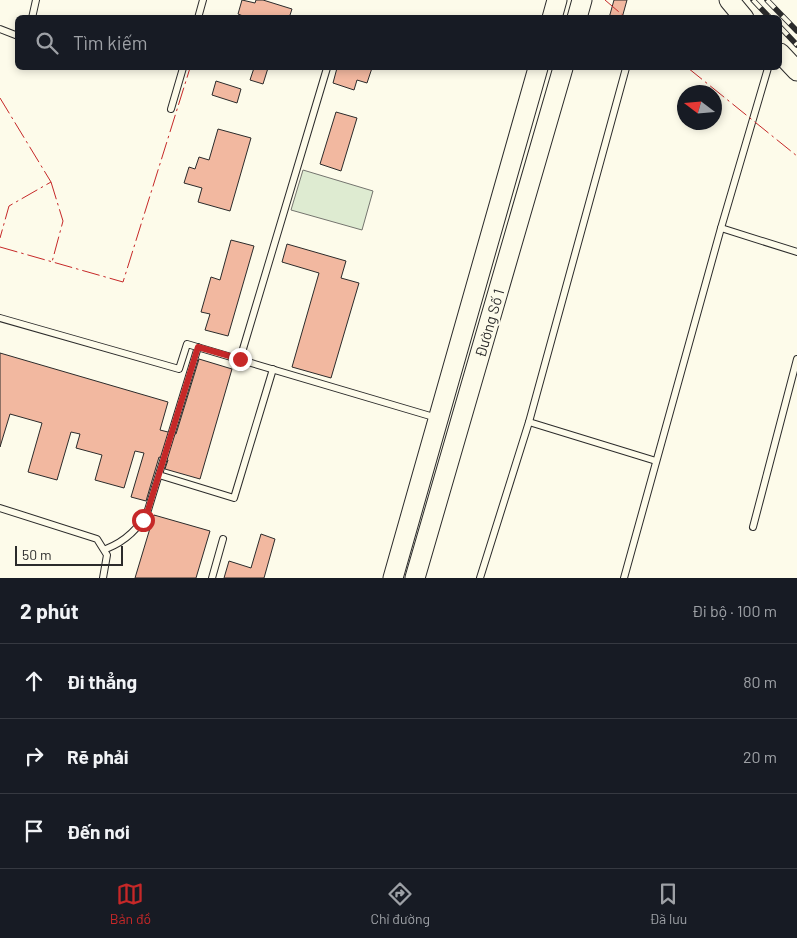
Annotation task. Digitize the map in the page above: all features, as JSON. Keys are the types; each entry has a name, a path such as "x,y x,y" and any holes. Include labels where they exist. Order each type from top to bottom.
{"main road":[{"path":"553,15 557,0"},
{"path":"578,15 582,0"},
{"path":"727,1 741,15"},
{"path":"782,55 797,71"},
{"name":"Đường Số 1","path":"393,578 537,70"},
{"name":"Đường Số 1","path":"415,578 562,70"}],"lane":[{"path":"33,15 36,0"},
{"path":"199,15 203,0"},
{"path":"0,29 15,35"},
{"path":"171,109 182,70"},
{"path":"240,359 326,70"},
{"path":"480,578 529,422 625,70"},
{"path":"624,578 720,228 767,70"},
{"path":"720,228 797,252"},
{"path":"0,318 179,369 187,344 438,418"},
{"path":"106,549 129,536 143,520 159,475 198,347"},
{"path":"753,527 797,359"},
{"path":"159,475 234,498 273,369"},
{"path":"529,422 656,461"},
{"path":"0,508 91,535 97,539 106,549 108,562 103,578"},
{"path":"212,578 223,539"}],"green space":[{"path":"303,170 373,191 362,230 291,210"}],"building":[{"path":"242,0 255,3 256,0 263,0 292,9 290,15 238,14"},
{"path":"614,0 627,0 623,15 610,15"},
{"path":"253,70 267,70 263,84 250,80"},
{"path":"336,70 371,70 367,83 357,80 354,90 333,83"},
{"path":"216,81 241,89 237,103 212,95"},
{"path":"336,112 357,118 341,171 320,164"},
{"path":"218,129 251,138 230,211 198,202 202,188 184,183 189,167 195,169 199,157 209,160"},
{"path":"231,240 254,246 228,336 205,330 210,314 201,312 211,277 220,280"},
{"path":"287,244 346,261 341,278 359,283 331,378 292,367 319,273 282,262"},
{"path":"0,353 168,402 160,430 176,434 199,359 232,369 200,479 165,469 168,460 159,457 146,501 131,497 144,453 135,451 124,488 95,480 102,455 76,448 80,434 71,432 57,480 28,472 42,423 10,414 0,447"},
{"path":"154,515 210,531 196,578 135,578"},
{"path":"261,534 275,539 264,578 224,578 229,561 251,568"}],"railway":[{"path":"753,0 767,15"},
{"path":"767,0 782,15"},
{"path":"782,16 797,31"},
{"path":"782,29 797,45"}],"power":[{"path":"605,0 622,15"},
{"path":"0,247 123,282 189,70"},
{"path":"690,70 797,156"},
{"path":"0,98 51,182 9,206 0,238"},
{"path":"51,182 63,221 52,262"}],"route":[{"path":"143,520 148,510 198,347 240,359"}]}
